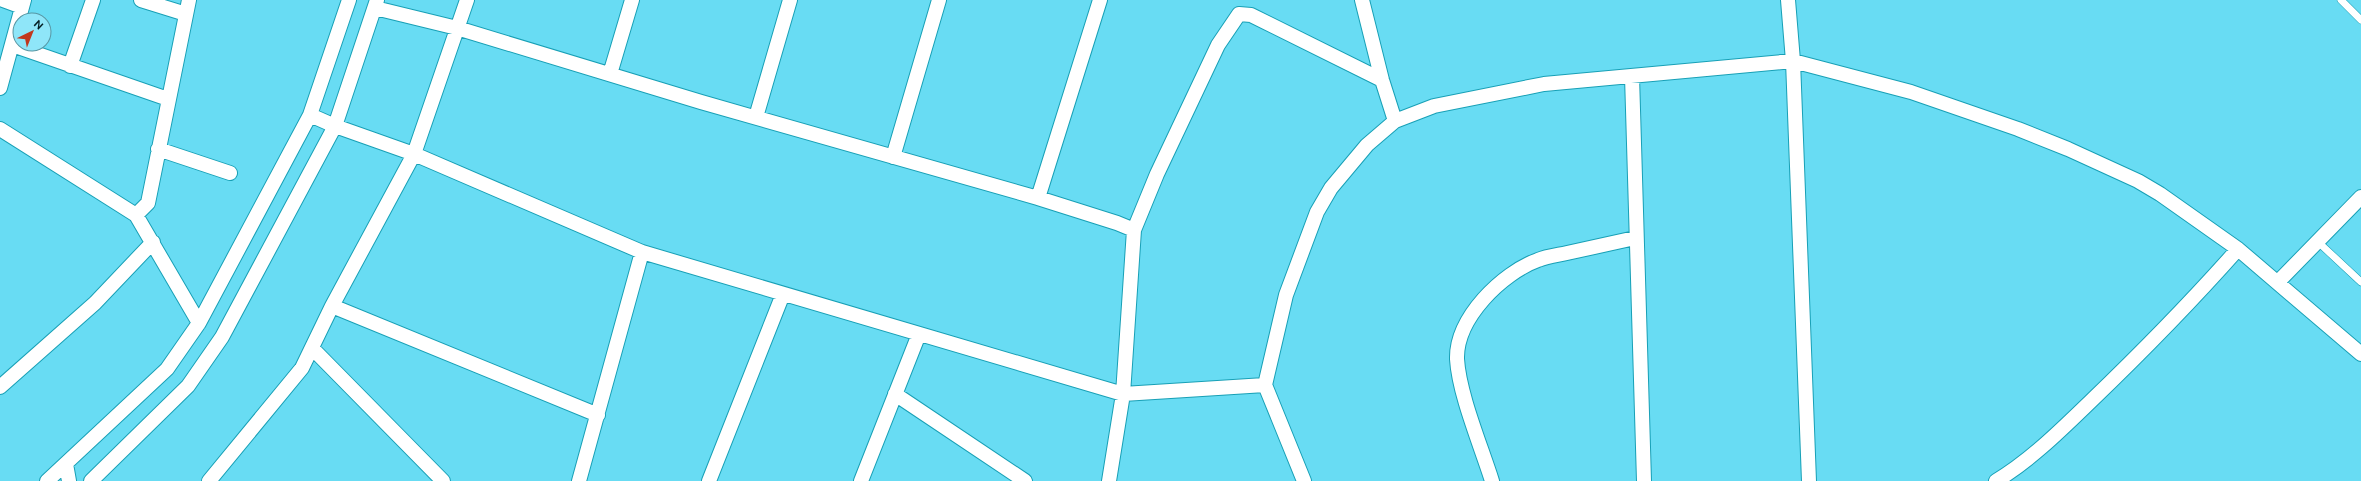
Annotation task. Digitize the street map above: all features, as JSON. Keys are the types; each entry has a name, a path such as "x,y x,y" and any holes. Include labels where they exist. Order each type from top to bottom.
{"street":[{"path":"3,0 23,4"},
{"path":"70,66 94,0"},
{"path":"141,0 186,14"},
{"path":"136,215 148,203 189,0"},
{"path":"47,481 167,369 199,323 310,115 349,0"},
{"path":"209,481 302,368 332,306 414,154 467,0"},
{"path":"610,74 632,0"},
{"path":"756,117 790,0"},
{"path":"893,157 939,0"},
{"path":"1038,198 1100,0"},
{"path":"1362,0 1382,80 1395,121"},
{"path":"1788,0 1793,61 1809,481"},
{"path":"91,481 188,386 222,337 335,126 376,4 756,117 1038,198 1117,223 1134,230"},
{"path":"1109,481 1123,394 1134,230 1157,174 1218,45 1239,14 1251,14 1382,80"},
{"path":"0,88 12,45"},
{"path":"31,52 168,99"},
{"path":"1304,481 1265,385 1286,295 1317,212 1331,188 1350,163 1395,121 1434,106 1544,84 1793,61 1911,92 2018,129 2068,149 2138,181 2160,194 2238,249 2361,354"},
{"path":"1632,76 1644,481"},
{"path":"310,115 335,126 414,154 642,252 1123,394 1265,385"},
{"path":"0,129 136,215 199,323"},
{"path":"158,149 230,173"},
{"path":"2278,282 2361,196"},
{"path":"1492,481 1459,378 1457,357 1462,333 1475,309 1492,290 1514,272 1538,259 1636,238"},
{"path":"0,387 95,303 153,242"},
{"path":"1996,481 2050,439 2115,378 2192,300 2238,249"},
{"path":"584,479 598,415 642,252"},
{"path":"709,481 783,294"},
{"path":"332,306 598,415"},
{"path":"861,481 919,334"},
{"path":"312,348 443,481"},
{"path":"896,394 1024,481"},
{"path":"66,464 68,481"}],"lane":[{"path":"2341,0 2361,20"},
{"path":"2317,241 2361,282"}]}
